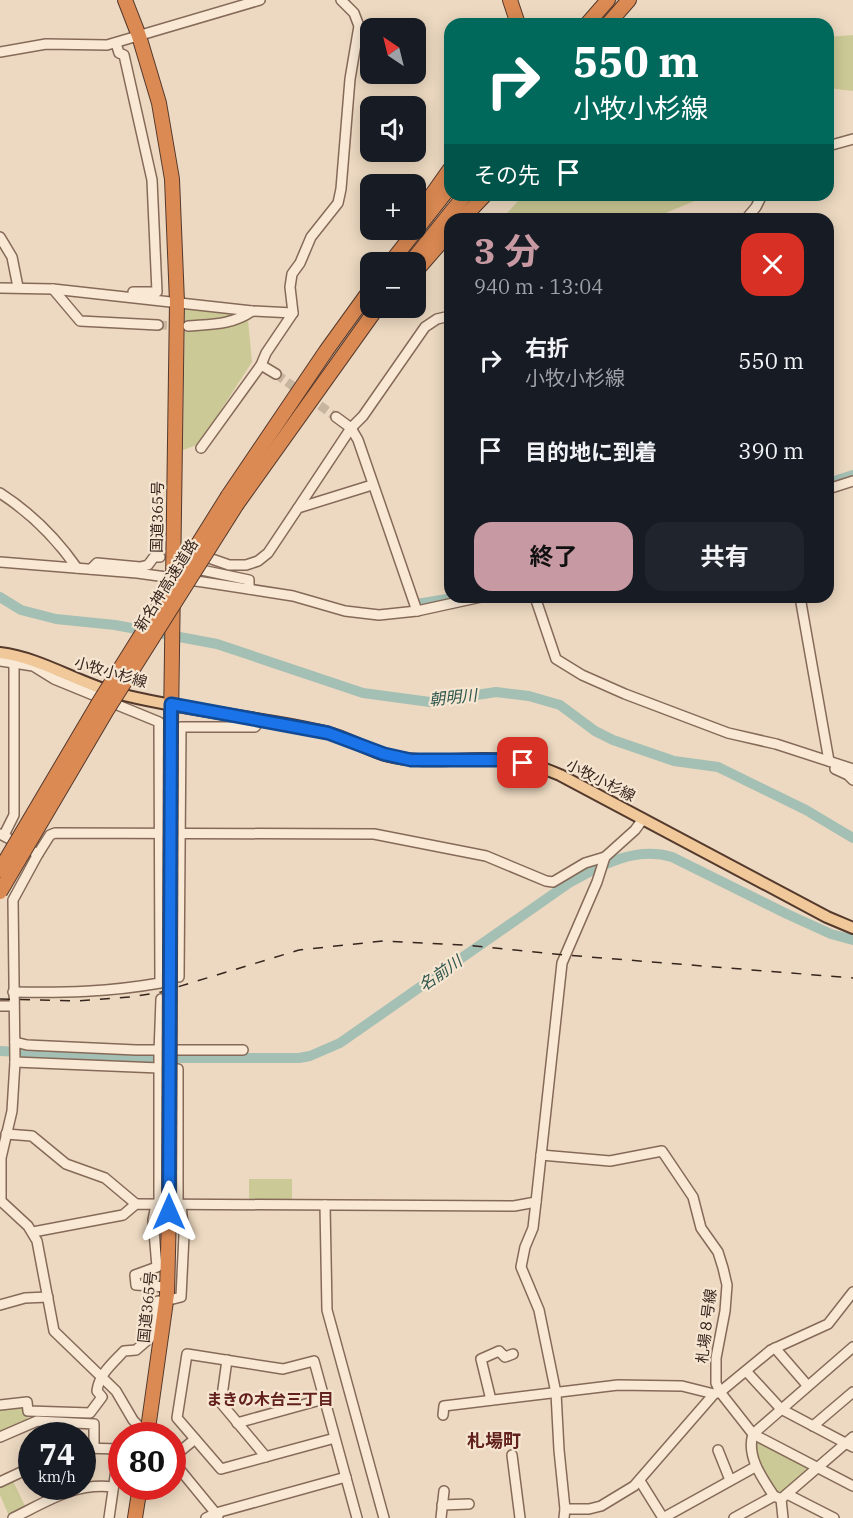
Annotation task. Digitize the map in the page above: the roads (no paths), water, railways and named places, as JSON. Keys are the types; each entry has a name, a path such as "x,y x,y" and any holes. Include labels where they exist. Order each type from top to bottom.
{"highway":[{"name":"国道365号","path":"125,0 139,36 159,103 172,179 177,302 171,697 170,1293 150,1422"},
{"path":"510,0 516,18"},
{"path":"592,18 609,0"},
{"path":"613,18 629,0"},
{"path":"426,203 444,177"},
{"path":"399,252 444,195"},
{"path":"450,213 460,201"},
{"path":"468,213 479,201"},
{"path":"419,252 444,221"},
{"path":"426,260 444,239"},
{"path":"326,351 360,298"},
{"name":"新名神高速道路","path":"0,892 233,500 326,351 360,304"},
{"name":"新名神高速道路","path":"0,870 98,704 233,500 370,318"},
{"path":"284,435 378,318"},
{"path":"135,1518 138,1500"}],"main road":[{"name":"小牧小杉線","path":"0,653 45,663 65,675 116,693 171,697 328,733 384,754 411,760 508,760 537,766 560,775 827,917 853,928"}],"street":[{"path":"0,52 46,44 116,43 260,0"},
{"path":"201,448 261,364 293,313 290,287 292,273 300,263 310,237 338,203 350,79 359,26 354,13 341,0"},
{"path":"116,43 119,53 124,55 153,191 157,292 132,292"},
{"path":"834,144 853,139"},
{"path":"0,237 12,257 18,287"},
{"path":"0,288 53,289 252,311 293,313"},
{"path":"53,289 80,321 158,326"},
{"path":"188,326 226,323 252,311"},
{"path":"249,589 249,580 191,568 185,557 208,558 229,565 246,565 258,561 267,553 351,428 363,416 425,327 444,317"},
{"path":"261,364 276,374"},
{"path":"336,417 351,428 358,440 417,611"},
{"path":"834,487 853,481"},
{"path":"298,508 372,485"},
{"path":"0,493 16,503 44,527 77,568"},
{"path":"92,569 97,563 140,567 148,565 154,557 160,557"},
{"path":"0,562 92,569 172,585 249,589 293,596 362,614 387,615 454,603"},
{"path":"537,603 556,659 582,675 728,733 777,744 853,770"},
{"path":"801,603 824,760 822,764 848,775 853,780"},
{"path":"0,661 33,666 54,679 159,722 160,983 115,991 13,992"},
{"path":"14,663 14,815 2,835 38,855"},
{"path":"179,977 181,727 255,727 261,719"},
{"path":"135,1422 116,1391 102,1375 61,1341 54,1331 39,1250 33,1232 1,1204 2,1145 12,1111 15,1061 13,900 50,835 55,833 374,834 486,856 553,882 585,863 604,858 644,819"},
{"path":"604,858 597,882 562,963 533,1228 525,1247 521,1267 539,1310 556,1393 565,1513 606,1504 640,1481 717,1393 775,1348 828,1324 853,1292"},
{"path":"161,999 159,1067 169,1206"},
{"path":"0,1006 13,1006"},
{"path":"15,1044 159,1051 243,1050"},
{"path":"15,1061 178,1069 169,1206 153,1220 157,1267 135,1275 136,1285 170,1293"},
{"path":"6,1134 32,1136 66,1164 105,1178 136,1204 169,1206 514,1206 536,1202"},
{"name":"札場８号線","path":"541,1155 610,1161 662,1151 695,1200 701,1228 718,1252 727,1285 725,1311 716,1358 717,1393"},
{"path":"33,1232 123,1215 136,1204"},
{"path":"325,1205 327,1310 384,1518"},
{"path":"0,1305 25,1298 48,1297"},
{"path":"0,1405 27,1401 28,1411 90,1413 102,1397 97,1390 102,1375 124,1351 136,1350 151,1337 158,1301"},
{"path":"775,1348 807,1385"},
{"path":"491,1400 481,1359 499,1351 505,1357 513,1354"},
{"path":"834,1518 824,1516 780,1496 755,1467 751,1442 753,1434 807,1385 851,1353"},
{"path":"335,1438 220,1469 177,1418 187,1354 283,1369 314,1361 346,1477 356,1518"},
{"path":"227,1360 220,1403 266,1457"},
{"path":"734,1518 780,1496 851,1442 781,1409 746,1371"},
{"path":"443,1414 444,1406 618,1385 682,1386 717,1393 753,1434 853,1486"},
{"path":"813,1426 853,1392"},
{"path":"237,1423 324,1399"},
{"path":"35,1422 56,1422"},
{"path":"0,1437 18,1429"},
{"path":"186,1447 195,1439"},
{"path":"718,1450 730,1480"},
{"path":"512,1455 520,1518"},
{"path":"640,1481 663,1518 755,1467"},
{"path":"0,1482 18,1474"},
{"path":"186,1476 218,1516"},
{"path":"206,1518 346,1477"},
{"path":"13,1518 73,1489 93,1485 108,1486"},
{"path":"441,1518 444,1491"},
{"path":"780,1496 783,1518"},
{"path":"109,1518 111,1500"},
{"path":"442,1505 469,1504"},
{"path":"589,1509 595,1518"}],"waterway":[{"path":"834,481 853,475"},
{"name":"朝明川","path":"0,597 21,610 56,619 115,625 217,644 363,693 430,702 496,692 529,696 560,705 595,731 613,740 674,761 718,767 806,810 853,838"},
{"path":"417,604 444,600"},
{"name":"名前川","path":"0,1051 134,1058 299,1058 310,1056 340,1043 569,883 619,859 645,854 672,857 787,914 831,934 853,940"}],"tunnel":[{"path":"617,0 622,18"},
{"path":"158,325 182,326"},
{"path":"276,374 336,417"}],"railway":[{"path":"0,999 76,1001 131,997 161,992 299,950 383,941 465,945 853,978"}],"district":[{"name":"まきの木台三丁目","path":"270,1399"},
{"name":"札場町","path":"494,1440"}]}
